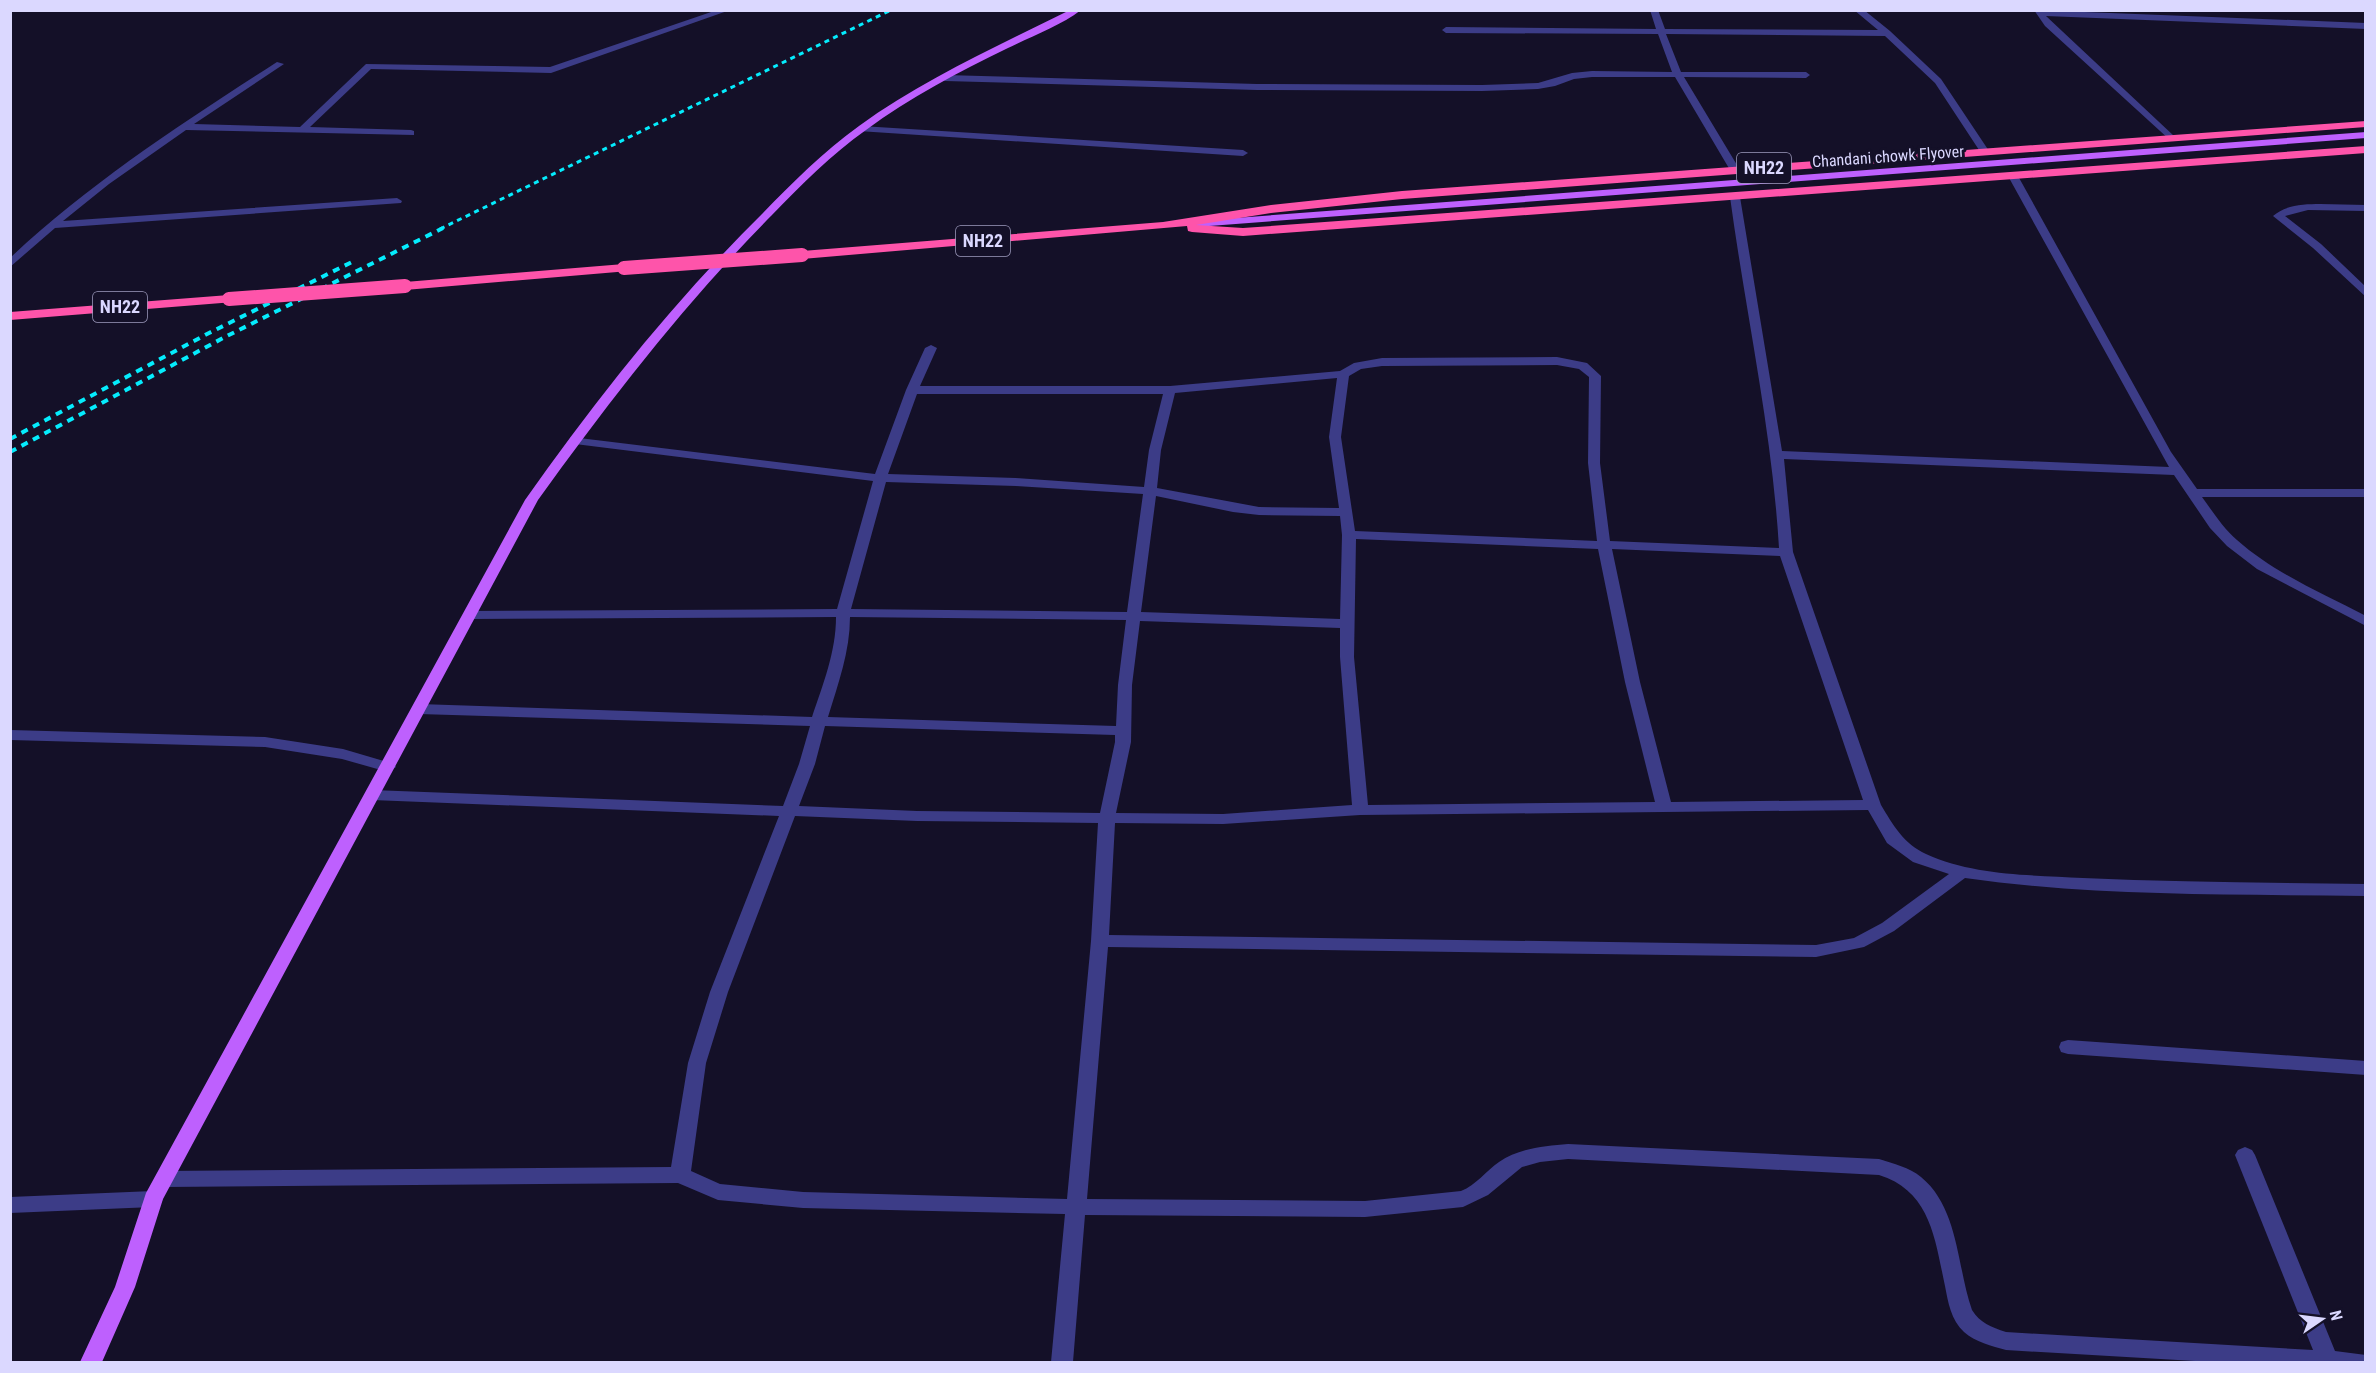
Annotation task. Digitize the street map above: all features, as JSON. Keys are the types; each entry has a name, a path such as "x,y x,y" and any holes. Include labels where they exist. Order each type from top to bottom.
{"highway":[{"name":"NH22","path":"10,316 1163,226 1271,209 1344,201 2366,124"},
{"name":"NH22","path":"1163,226 1244,232 2366,149"}],"main road":[{"path":"91,1362 125,1287 153,1199 532,500 575,441 680,306 726,255 803,180 861,129 945,78 1077,10"},
{"name":"Chandani chowk Flyover","path":"1163,226 2366,135"}],"street":[{"path":"302,130 369,66 551,70 726,10"},
{"path":"1654,10 1677,73 1735,170"},
{"path":"1858,10 1887,33 1938,81 1984,151"},
{"path":"2039,12 2366,26"},
{"path":"2039,12 2048,24 2171,138"},
{"path":"1446,30 1887,33"},
{"path":"10,264 53,225 184,127 280,64"},
{"path":"945,78 1281,87 1482,88 1538,86 1552,84 1572,76 1592,74 1806,75"},
{"path":"184,127 411,133"},
{"path":"861,129 1243,153"},
{"path":"2013,176 2177,471 2226,537 2262,566 2366,622"},
{"path":"1735,197 1748,287 1768,390 1783,503 1786,552 1838,710 1874,805 1893,839 1919,858 1962,872 2019,880 2160,887 2366,890"},
{"path":"53,225 397,201"},
{"path":"2366,208 2303,208 2284,211 2278,216 2317,246 2366,294"},
{"path":"681,1175 697,1063 719,992 807,764 838,660 843,633 843,613 879,478 912,390 931,348"},
{"path":"912,390 1170,390 1343,374 1359,366 1382,362 1557,361 1583,366 1595,376 1591,415 1602,544 1629,670 1664,807"},
{"path":"1343,374 1335,437 1349,535 1347,657 1360,810"},
{"path":"1062,1362 1100,941 1107,816 1123,742 1125,685 1152,491 1155,450 1170,390"},
{"path":"575,441 879,478 1005,481 1152,491 1242,509 1294,513 1346,512"},
{"path":"1775,455 2177,471"},
{"path":"2191,492 2366,493"},
{"path":"1349,535 1786,552"},
{"path":"470,615 843,613 1133,616 1347,624"},
{"path":"419,709 1123,731"},
{"path":"10,735 265,742 343,754 388,767"},
{"path":"372,795 788,809 917,816 1107,816 1223,819 1360,810 1874,805"},
{"path":"1100,941 1816,951 1858,943 1888,927 1962,872"},
{"path":"2068,1047 2366,1068"},
{"path":"164,1179 681,1175 718,1192 802,1200 1167,1209 1365,1209 1449,1202 1478,1194 1498,1172 1511,1163 1529,1157 1562,1153 1879,1167 1898,1170 1912,1178 1925,1192 1936,1210 1960,1310 1970,1325 1986,1335 2006,1341 2358,1362"},
{"path":"2245,1155 2328,1360"},
{"path":"10,1205 153,1199"}],"railway":[{"path":"440,229 891,10"},
{"path":"10,452 225,337 443,228"},
{"path":"10,439 209,333 354,261"}]}
